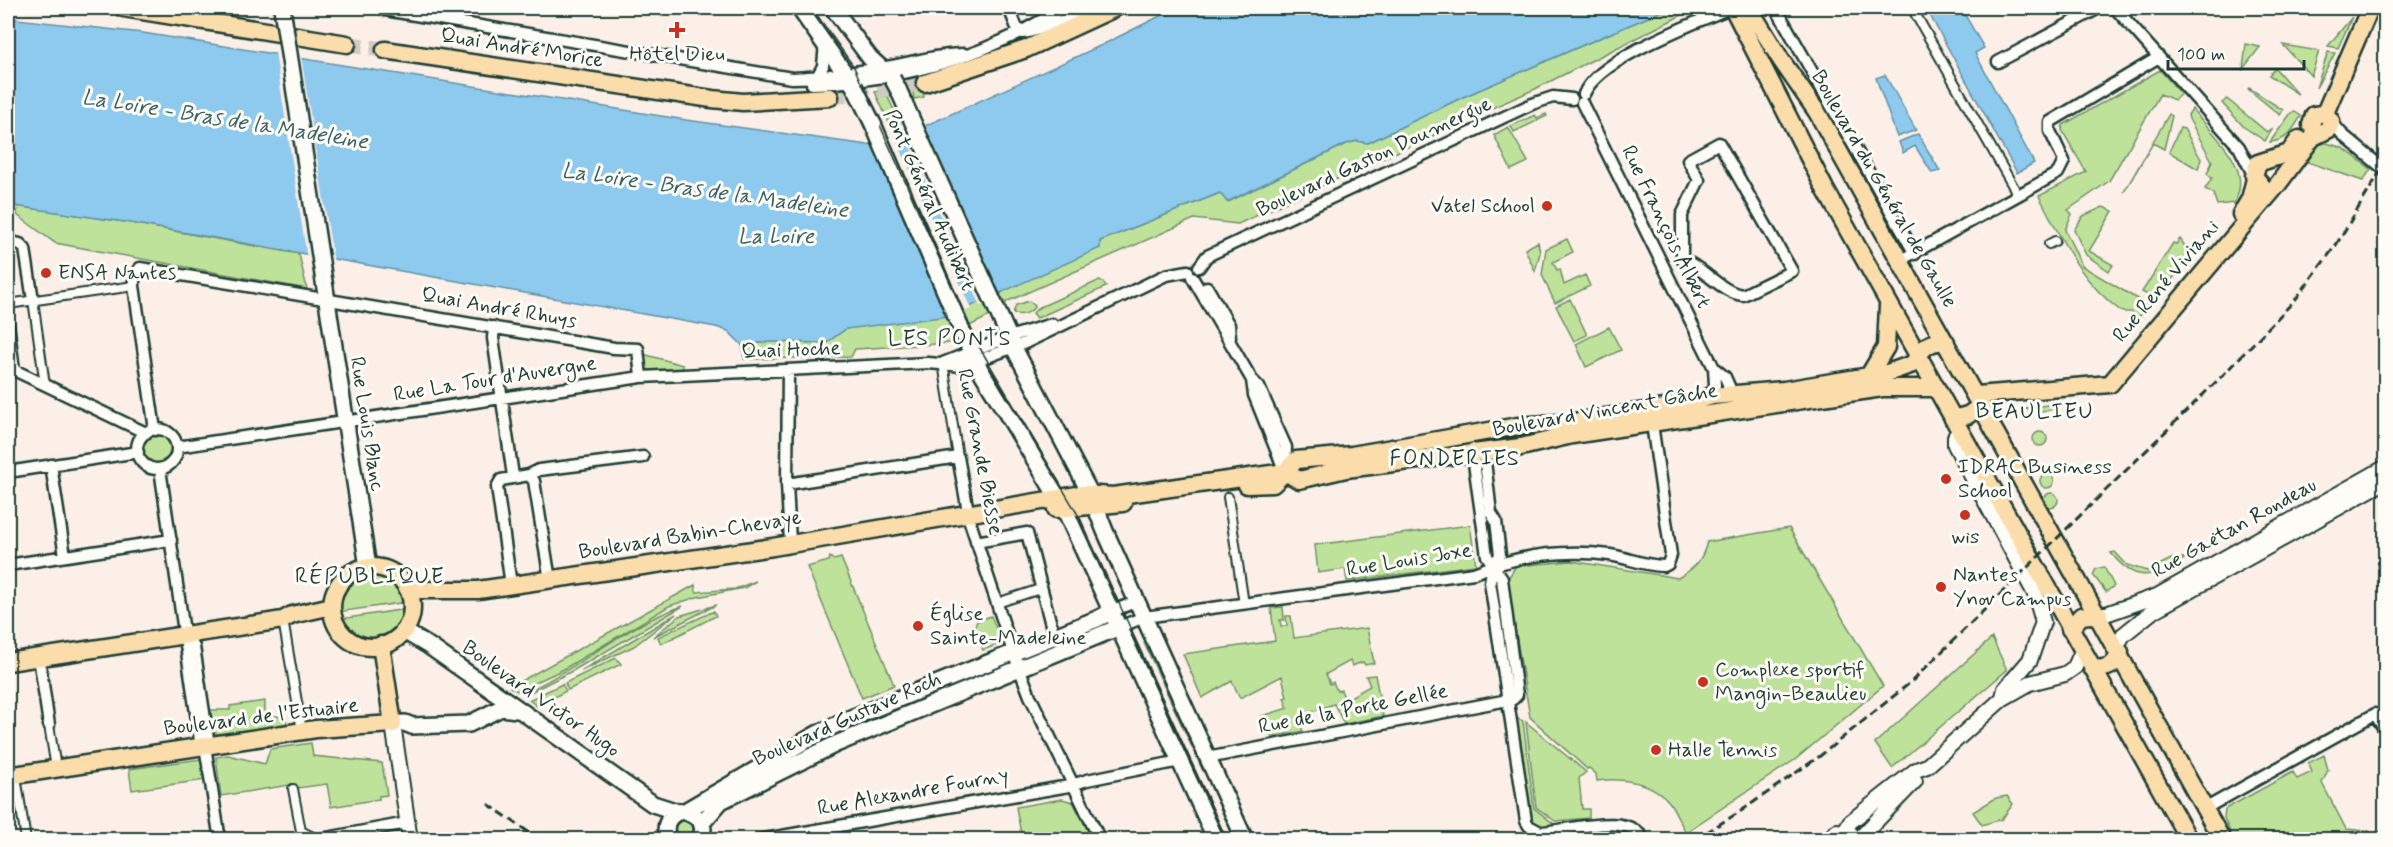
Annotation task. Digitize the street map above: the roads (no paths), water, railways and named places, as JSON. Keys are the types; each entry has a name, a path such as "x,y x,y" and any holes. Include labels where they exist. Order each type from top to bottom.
{"main road":[{"path":"123,8 347,44"},
{"name":"Rue Louis Blanc","path":"282,8 368,567"},
{"name":"Pont Général Audibert","path":"799,8 825,43 841,82 869,115 971,350 1061,503 1216,840"},
{"name":"Pont Général Audibert","path":"833,8 863,50 889,78 1011,341 1093,500 1245,840"},
{"name":"Boulevard du Général de Gaulle","path":"1749,8 1817,112 2223,840"},
{"name":"Rue René Viviani","path":"1979,400 2110,384 2278,183 2322,125 2370,8"},
{"path":"1728,9 1767,73 1825,189 2082,651 2084,668 2189,840"},
{"path":"925,83 1008,57 1109,10"},
{"name":"Quai André Morice","path":"385,50 743,102 841,82"},
{"name":"Rue René Viviani","path":"2269,159 2289,153 2322,125"},
{"path":"2269,159 2280,165 2278,183 2263,186 2255,177 2258,163 2269,159"},
{"name":"Rue René Viviani","path":"2084,386 2100,379 2217,246 2245,208 2255,177"},
{"path":"1868,377 1888,340 1888,302"},
{"path":"1917,354 1929,344 1946,342"},
{"name":"Boulevard Vincent Gâche","path":"1061,503 1285,472 1299,480 1346,469 1478,453 1651,416 1712,396 1776,391 1868,377 1913,364 1917,354"},
{"name":"Boulevard Vincent Gâche","path":"1285,472 1296,460 1402,448 1471,433 1651,416 1882,388 1936,388"},
{"path":"1956,425 1968,415 1979,400"},
{"name":"Boulevard Babin-Chevaye","path":"410,597 550,580 909,524 1061,503"},
{"path":"368,567 387,570 396,575 410,597 411,617 404,631 393,641 381,645 365,646 346,637 337,626 332,606 340,583 352,572 368,567"},
{"path":"8,662 283,620 292,615 332,606"},
{"name":"Boulevard Gustave Roch","path":"682,811 817,734 926,686 1111,612"},
{"path":"2070,629 2080,616 2099,614"},
{"name":"Boulevard Gustave Roch","path":"704,834 712,808 836,744 933,702 1117,628"},
{"name":"Boulevard Victor Hugo","path":"404,631 429,646 652,804 697,816 704,834"},
{"path":"381,645 393,724"},
{"path":"2084,668 2109,667 2116,661 2118,649"},
{"path":"926,686 933,702"},
{"name":"Boulevard de l'Estuaire","path":"12,779 56,768 302,731 405,723 412,726 465,724 501,708 517,710"},
{"name":"Boulevard Victor Hugo","path":"652,804 667,836"},
{"path":"667,836 670,818 682,811"}],"street":[{"path":"1009,8 1019,33"},
{"path":"792,78 801,83 889,78 907,67 949,61 1019,33 1064,8"},
{"path":"1776,8 1915,254"},
{"path":"1912,8 2018,195"},
{"path":"1998,62 2099,8"},
{"path":"2115,8 2239,147 2255,177"},
{"path":"1579,98 1592,80 1623,57 1728,9"},
{"path":"385,10 792,78 817,77 841,82"},
{"path":"1019,33 1040,31 1072,15 1109,10"},
{"path":"817,77 823,66 825,43"},
{"path":"1899,261 2058,173 2064,165 2062,154 2048,126 2050,122 2159,57"},
{"name":"Boulevard Gaston Doumergue","path":"943,363 971,350 1011,341 1028,342 1067,321 1166,275 1194,272 1208,256 1217,251 1532,104 1553,97 1579,98"},
{"name":"Rue François Albert","path":"1579,98 1714,368 1725,377 1732,393"},
{"path":"2322,125 2342,134 2385,171"},
{"path":"1719,143 1791,271 1743,295 1726,290 1701,269 1682,259 1682,214 1699,180 1688,160 1719,143"},
{"path":"2239,147 2269,159"},
{"path":"8,241 21,244 25,249 45,385"},
{"path":"1665,269 1682,259"},
{"name":"Quai André Rhuys","path":"134,286 135,272 145,268 326,294 494,327 614,348 638,349 641,377"},
{"path":"1194,272 1229,325 1230,338 1252,380 1259,387 1286,447 1285,472"},
{"path":"8,304 33,300 49,302 134,286 151,431"},
{"path":"8,324 11,366 45,385 151,431 168,432 177,447 173,460 160,469"},
{"path":"494,327 493,338 513,476"},
{"name":"Quai Hoche","path":"641,377 943,363"},
{"name":"Rue Grande Biesse","path":"943,363 968,517 1013,652"},
{"path":"1712,396 1715,385 1714,368"},
{"path":"788,370 787,484 790,542"},
{"name":"Rue La Tour d'Auvergne","path":"177,447 641,377"},
{"name":"Rue Louis Joxe","path":"1117,628 1144,617 1474,573 1517,558 1574,552 1613,556 1664,566 1668,564 1671,555 1651,416"},
{"path":"1956,425 1955,445 2035,594 2043,622 2030,660 2005,689 2002,699"},
{"path":"151,431 139,441 138,452 144,464 160,469"},
{"path":"1471,433 1478,453 1486,515 1487,555 1502,579 1517,688 1517,695 1507,700 1523,814 1529,826 1540,832 1618,824 1637,830 1643,840"},
{"path":"8,472 138,452"},
{"path":"511,585 497,487 501,480 513,476 529,475 539,470 643,457"},
{"path":"787,484 958,457"},
{"path":"51,465 65,556"},
{"name":"Rue Gaëtan Rondeau","path":"2099,614 2106,614 2157,596 2385,467"},
{"path":"160,469 185,635 220,840"},
{"path":"529,475 534,481 550,580"},
{"name":"Rue Gaëtan Rondeau","path":"2118,649 2123,635 2153,611 2385,481"},
{"path":"1228,497 1244,603"},
{"path":"976,542 1027,533 1054,636"},
{"path":"8,565 171,540"},
{"path":"997,603 1040,589"},
{"path":"1111,612 1137,601"},
{"path":"283,620 302,731"},
{"path":"1013,652 1030,696 1100,840"},
{"path":"39,657 56,768"},
{"path":"1828,840 1835,832 1853,837 1860,814 1916,770 1923,768 2002,699 2030,683 2084,668"},
{"name":"Rue de la Porte Gellée","path":"1208,758 1507,700"},
{"path":"2206,808 2375,714 2385,732"},
{"path":"393,724 410,840"},
{"path":"1073,784 1180,761"},
{"path":"12,779 26,840"},
{"name":"Rue Alexandre Fourny","path":"759,840 1073,784"},
{"path":"293,789 302,831 318,839 407,822"}],"water":[{"name":"La Loire","path":"1176,8 1669,8 1463,97 1368,143 1357,141 1346,144 1227,202 1220,193 1100,241 1100,248 949,316 846,329 826,343 769,342 742,345 728,331 716,327 125,222 8,205 8,18 143,33 686,120 868,145 927,125 1102,45"},
{"path":"1926,8 1961,8 1984,48 1975,53 2034,163 2017,173"},
{"path":"1885,75 1916,130 1897,137 1876,78"},
{"path":"1918,134 1940,171 1932,173 1915,146 1903,153 1899,142"}],"tunnel":[{"path":"373,8 385,10"},
{"path":"347,44 385,50"},
{"path":"830,97 925,83"}],"tram line":[{"path":"812,8 854,67 977,343 1081,520 1227,840"}],"railway":[{"path":"1694,840 1741,811 1820,756 1911,682 2222,376 2295,300 2336,245 2386,162"},
{"path":"488,804 540,840"}],"place":[{"name":"Hôtel Dieu","path":"677,30"},
{"name":"Vatel School","path":"1547,206"},
{"name":"ENSA Nantes","path":"46,273"},
{"name":"IDRAC Business School","path":"1946,479"},
{"name":"wis","path":"1965,515"},
{"name":"Nantes Ynov Campus","path":"1941,587"},
{"name":"Église Sainte-Madeleine","path":"918,626"},
{"name":"Complexe sportif Mangin-Beaulieu","path":"1703,682"},
{"name":"Halle Tennis","path":"1656,750"}],"district":[{"name":"LES PONTS","path":"950,339"},
{"name":"BEAULIEU","path":"2035,412"},
{"name":"FONDERIES","path":"1455,459"},
{"name":"RÉPUBLIQUE","path":"370,577"}],"water label":[{"name":"La Loire - Bras de la Madeleine","path":"225,120"},
{"name":"La Loire - Bras de la Madeleine","path":"705,191"}]}
